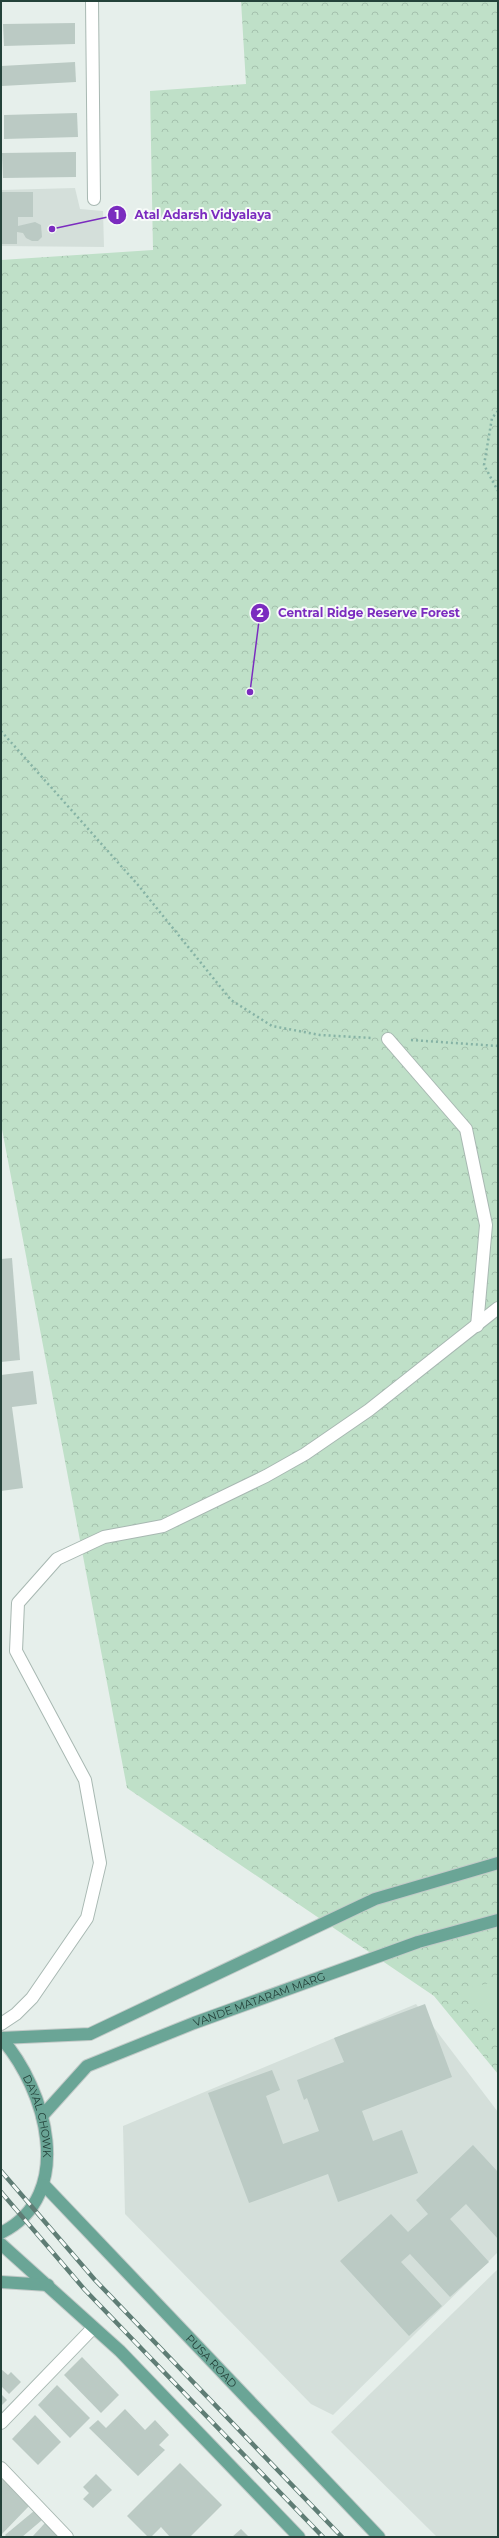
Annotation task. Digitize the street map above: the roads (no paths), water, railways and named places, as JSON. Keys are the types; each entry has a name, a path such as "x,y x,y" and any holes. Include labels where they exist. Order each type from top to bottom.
{"main road":[{"path":"1,2038 90,2034 375,1899 498,1863"},
{"name":"VANDE MATARAM MARG","path":"42,2116 87,2066 194,2023 418,1942 498,1920"},
{"name":"DAYAL CHOWK","path":"1,2038 17,2058 30,2080 42,2116 46,2150 44,2185 29,2212 14,2225 1,2233"},
{"name":"PUSA ROAD","path":"44,2185 379,2537"},
{"path":"1,2244 48,2285 92,2329 120,2351 299,2537"},
{"path":"1,2282 48,2285"}],"street":[{"path":"92,1 94,199"},
{"path":"388,1039 466,1129 486,1225 477,1326"},
{"path":"1,2024 16,2014 32,1998 87,1918 100,1863 85,1780 16,1651 18,1603 56,1559 104,1537 163,1526 266,1476 305,1454 369,1410 498,1308"},
{"path":"1,2423 92,2329"},
{"path":"1,2468 67,2537"}],"railway":[{"path":"1,2171 95,2280 342,2537"},
{"path":"1,2192 85,2290 323,2537"}],"place":[{"name":"Atal Adarsh Vidyalaya","path":"52,229"},
{"name":"Central Ridge Reserve Forest","path":"250,692"}]}
